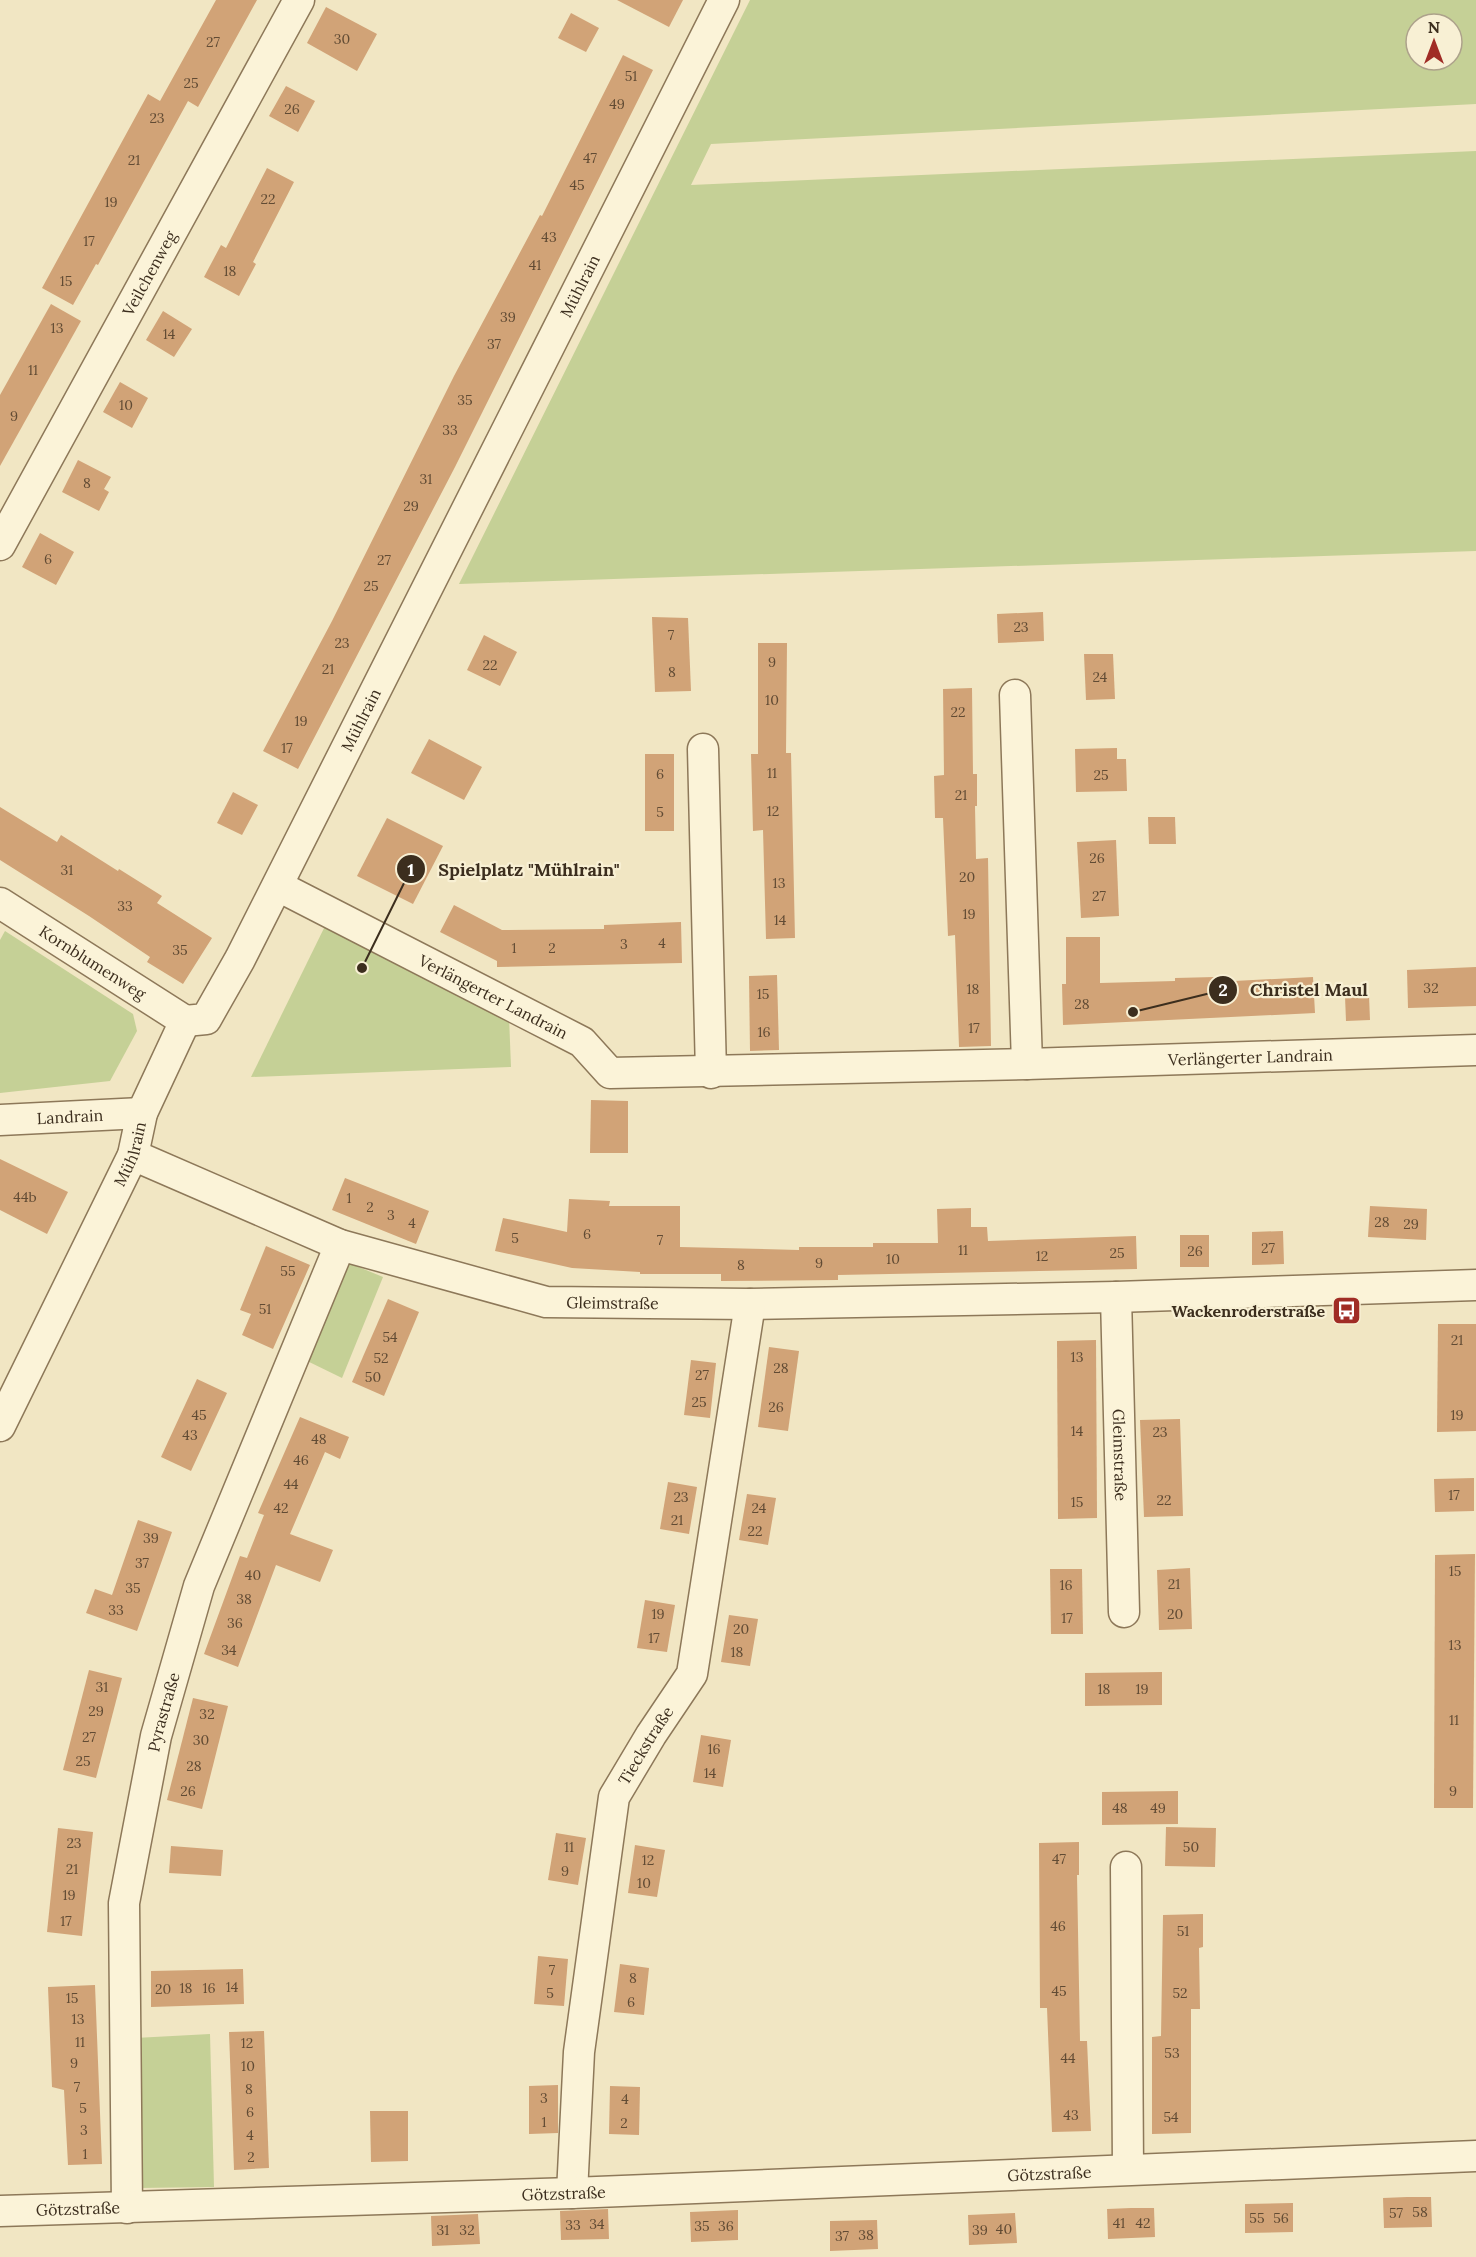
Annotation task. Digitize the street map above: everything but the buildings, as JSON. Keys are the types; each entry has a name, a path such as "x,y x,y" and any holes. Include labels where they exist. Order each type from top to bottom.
{"street":[{"name":"Veilchenweg","path":"0,545 299,0"},
{"name":"Mühlrain","path":"0,1426 133,1155 142,1113 186,1021 206,1019 278,886 724,0"},
{"path":"1015,695 1027,1064"},
{"path":"704,749 711,1072"},
{"name":"Verlängerter Landrain","path":"278,886 582,1042 610,1072 711,1072 1027,1064 1476,1050"},
{"name":"Kornblumenweg","path":"0,903 186,1021"},
{"name":"Landrain","path":"0,1120 142,1113"},
{"name":"Gleimstraße","path":"133,1155 340,1245 546,1302 750,1304 1116,1297 1476,1285"},
{"name":"Pyrastraße","path":"127,2208 124,1904 156,1736 199,1586 340,1245"},
{"name":"Gleimstraße","path":"1116,1297 1124,1612"},
{"name":"Tieckstraße","path":"572,2193 579,2052 614,1797 651,1735 692,1674 750,1304"},
{"path":"1126,1867 1128,2169"},
{"name":"Götzstraße","path":"0,2211 572,2193 1476,2156"}],"green space":[{"path":"750,0 1476,0 1476,104 711,144 691,185 1476,151 1476,551 459,584"},
{"path":"328,920 509,1017 511,1067 251,1077"},
{"path":"5,931 133,1014 137,1031 110,1081 0,1093 0,940"},
{"path":"344,1261 383,1277 342,1378 301,1358"},
{"path":"210,2034 214,2187 138,2188 135,2038"}],"place":[{"name":"Spielplatz \"Mühlrain\"","path":"362,968"},
{"name":"Christel Maul","path":"1133,1012"},
{"name":"Wackenroderstraße","path":"1346,1311"}]}
